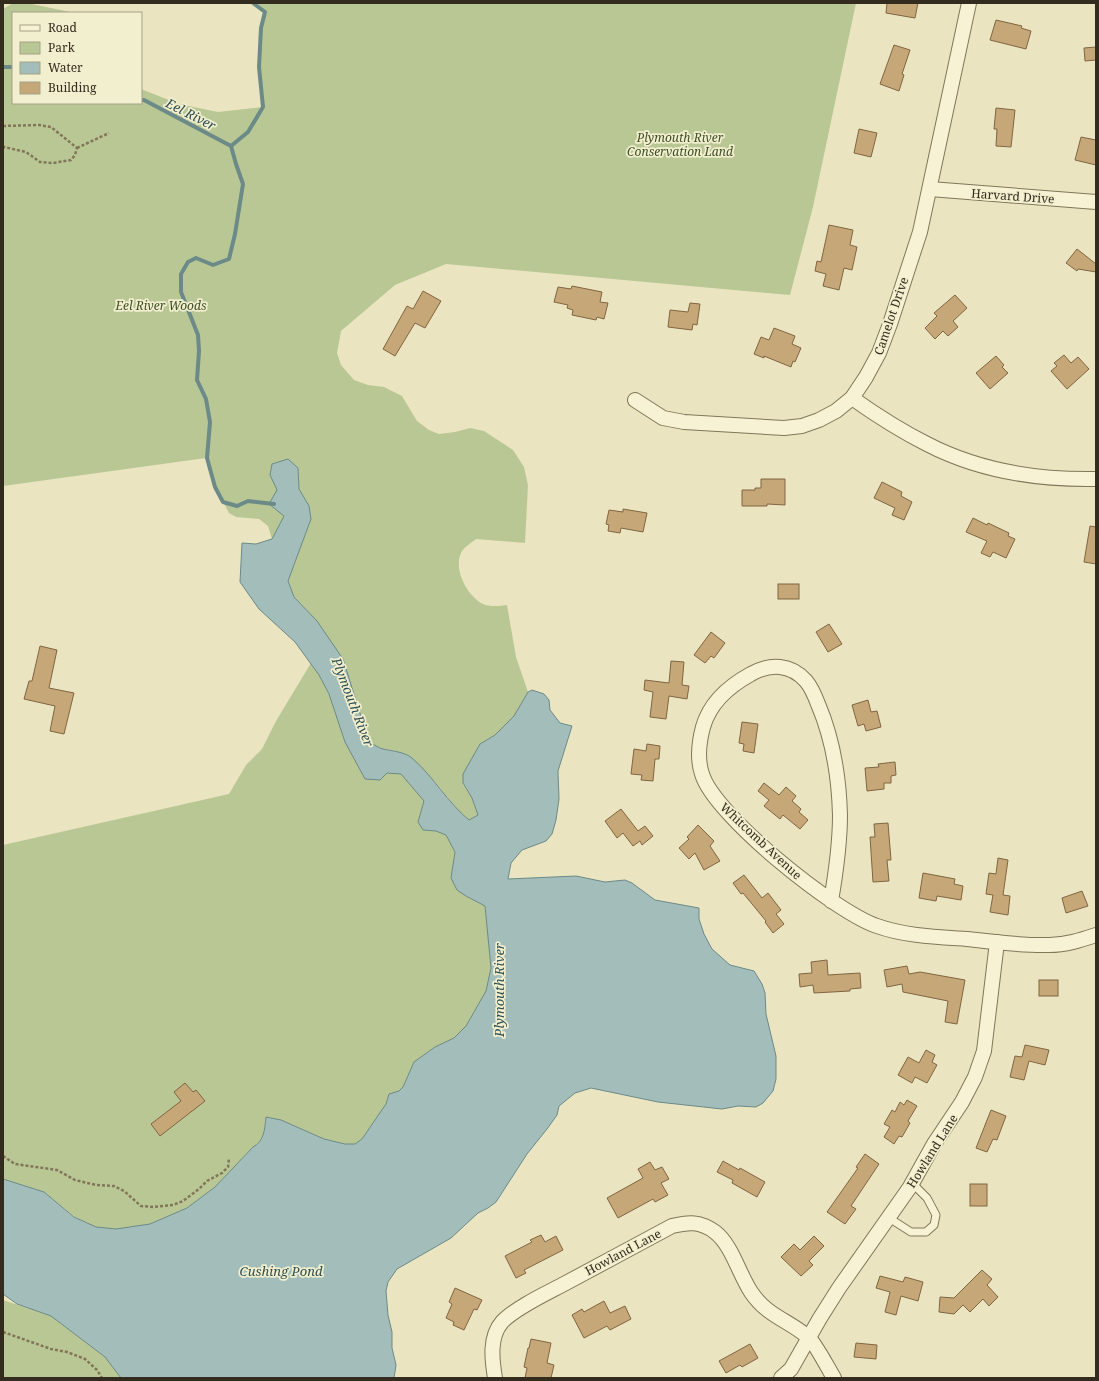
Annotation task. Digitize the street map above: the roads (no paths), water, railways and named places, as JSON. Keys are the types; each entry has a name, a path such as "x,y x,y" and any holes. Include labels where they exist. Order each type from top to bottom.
{"street":[{"name":"Camelot Drive","path":"635,400 663,418 684,422 784,428 802,426 819,420 836,411 852,398 866,377 882,346 920,232 969,3"},
{"name":"Harvard Drive","path":"930,189 1096,202"},
{"path":"852,398 877,415 928,445 964,460 994,469 1026,475 1072,480 1096,479"},
{"name":"Whitcomb Avenue","path":"831,901 839,851 840,816 839,790 830,740 823,715 813,691 806,681 797,674 784,668 771,666 758,670 736,682 710,708 700,740 699,756 702,775 712,794 726,811 754,838 802,879 831,901 874,925 887,930 997,942 1050,945 1077,942 1096,935"},
{"name":"Howland Lane","path":"780,1378 792,1369 839,1288 912,1183 934,1144 962,1102 975,1077 984,1051 997,942"},
{"name":"Howland Lane","path":"494,1378 492,1357 494,1338 502,1323 516,1311 672,1226 688,1222 702,1224 716,1232 726,1244 759,1303 768,1311 810,1337"},
{"path":"810,1337 834,1378"}],"lane":[{"path":"889,1218 911,1232 926,1232 934,1225 936,1215 933,1209 927,1198 912,1183"}],"water":[{"name":"Cushing Pond","path":"288,459 298,468 299,489 309,506 311,519 288,581 294,597 317,621 343,659 369,742 381,748 402,753 412,758 469,820 478,815 472,798 463,783 463,774 480,744 495,735 514,716 528,692 532,690 544,694 549,700 550,710 560,723 572,726 558,771 559,799 556,820 552,834 546,841 522,850 511,863 508,879 576,876 605,882 625,880 632,883 655,900 699,908 699,919 704,934 712,949 730,965 754,971 762,984 765,993 766,1014 776,1056 776,1079 773,1091 763,1103 756,1107 738,1106 722,1109 658,1102 591,1088 575,1093 559,1106 557,1115 527,1154 496,1202 478,1213 451,1238 397,1269 388,1282 386,1291 388,1315 392,1332 392,1348 396,1365 394,1378 121,1378 105,1357 51,1316 17,1304 3,1294 3,1179 44,1192 74,1217 96,1227 116,1229 150,1224 187,1208 215,1187 253,1147 260,1142 266,1117 281,1120 324,1139 345,1144 355,1144 362,1139 386,1104 389,1094 399,1091 403,1087 414,1062 435,1047 454,1038 466,1026 486,991 491,968 485,906 457,890 451,878 455,852 446,835 436,831 423,830 418,822 424,801 401,774 387,773 380,780 365,779 345,742 329,694 319,675 295,642 259,609 240,582 242,543 256,544 272,539 284,516 269,504 277,490 270,475 272,464"}],"waterway":[{"name":"Plymouth River","path":"253,3 265,12 261,28 259,67 263,107 248,132 231,146 243,184 235,234 229,259 213,265 196,258 188,262 181,274 181,292 198,335 199,351 197,380 206,399 210,422 207,458 215,487 223,502 237,506 248,501 274,504"},
{"name":"Eel River","path":"3,67 12,67"},
{"name":"Eel River","path":"142,100 231,146"}],"park label":[{"name":"Plymouth River Conservation Land","path":"680,144"},
{"name":"Eel River Woods","path":"161,305"}]}
